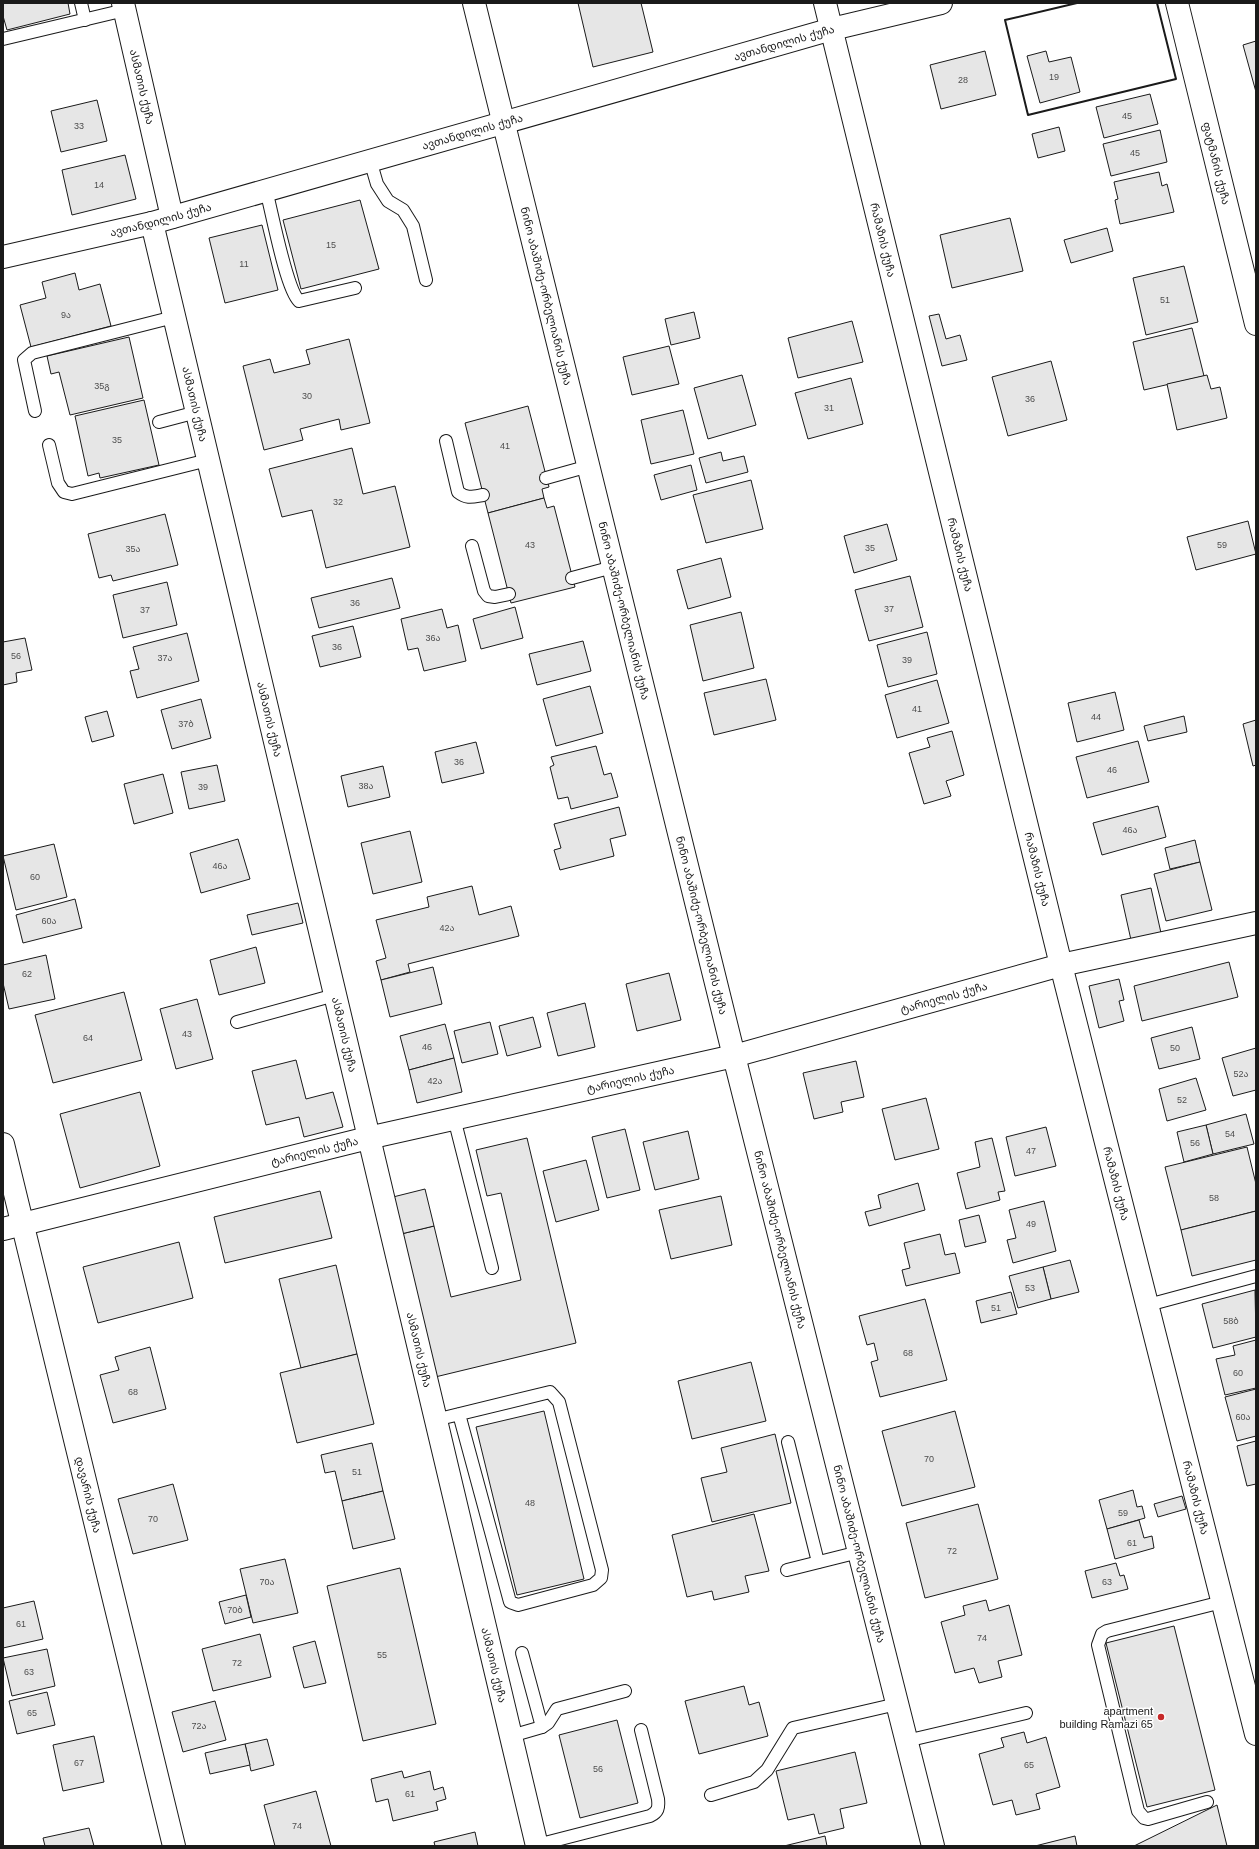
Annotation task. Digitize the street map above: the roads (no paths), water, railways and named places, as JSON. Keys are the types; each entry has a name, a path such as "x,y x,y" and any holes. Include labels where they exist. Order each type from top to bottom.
{"street":[{"name":"ნინო აბაშიძე-ორბელიანის ქუჩა","path":"474,3 734,1056 933,1846"},
{"name":"რამაზის ქუჩა","path":"825,3 1062,965 1256,1734"},
{"name":"ავთანდილის ქუჩა","path":"3,257 162,220 832,28 941,3"},
{"name":"ფატმანის ქუჩა","path":"1177,3 1256,324"},
{"name":"ასმათის ქუჩა","path":"124,7 162,220 174,317 537,1846"},
{"name":"ტარიელის ქუჩა","path":"12,1226 368,1138 734,1056 1062,965 1256,923"},
{"name":"დავარის ქუჩა","path":"3,1144 12,1226 174,1846"}],"lane":[{"path":"80,3 85,20"},
{"path":"3,39 85,20 124,7"},
{"path":"370,160 377,184 388,201 403,210 413,226 426,280"},
{"path":"266,190 288,279 295,298 299,302 355,288"},
{"path":"35,411 24,360 32,353 174,317"},
{"path":"159,422 197,412"},
{"path":"446,440 458,492 470,498 483,495"},
{"path":"49,445 58,483 64,492 72,494 208,460"},
{"path":"546,478 589,466"},
{"path":"472,546 484,591 488,596 495,597 509,594"},
{"path":"572,578 614,567"},
{"path":"237,1022 335,995"},
{"path":"454,1118 492,1268"},
{"path":"1148,1305 1256,1276"},
{"path":"436,1420 459,1414 550,1392 554,1395 559,1402 602,1570 601,1578 598,1582 593,1585 518,1605 513,1605 510,1602 459,1414"},
{"path":"788,1442 818,1562"},
{"path":"787,1570 859,1552"},
{"path":"1207,1802 1148,1819 1141,1816 1138,1811 1098,1645 1102,1634 1107,1631 1222,1602"},
{"path":"522,1653 542,1727"},
{"path":"511,1736 542,1727 548,1723 556,1709 625,1691"},
{"path":"711,1795 754,1782 767,1770 793,1728 897,1704"},
{"path":"906,1741 1026,1712"},
{"path":"537,1846 650,1816 656,1813 659,1806 658,1799 641,1730"}],"place":[{"name":"apartment building Ramazi 65","path":"1161,1717"}]}
